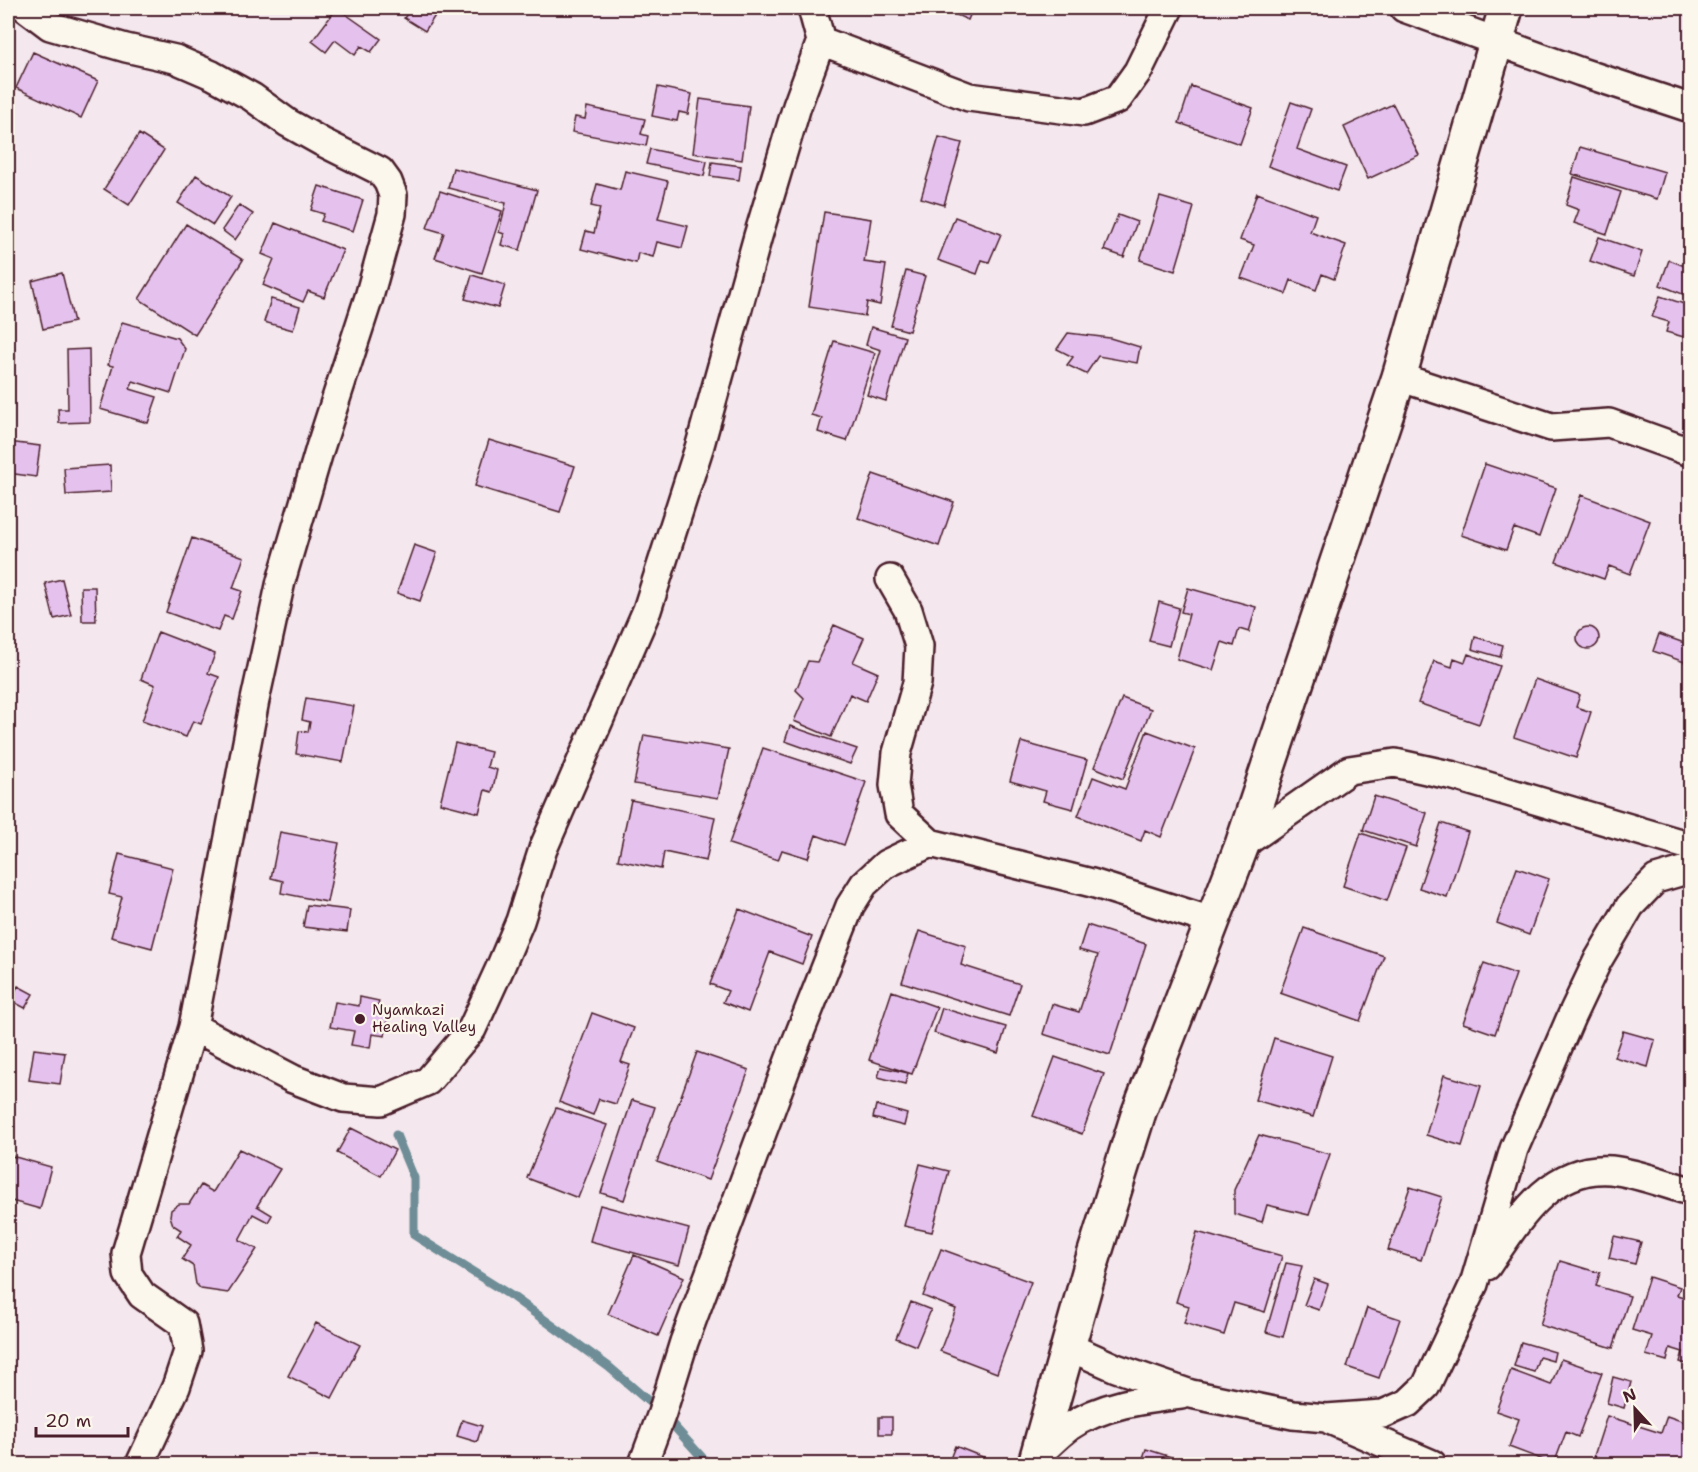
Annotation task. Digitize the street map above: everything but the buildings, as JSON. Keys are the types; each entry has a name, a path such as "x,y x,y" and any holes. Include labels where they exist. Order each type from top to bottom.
{"street":[{"path":"26,8 50,26 126,48 175,59 212,75 252,97 288,123 380,171 393,195 392,214 369,297 320,448 281,581 255,700 193,1027 126,1253 128,1274 142,1295 183,1324 188,1351 176,1387 140,1464"},
{"path":"193,1027 293,1079 343,1098 381,1101 428,1081 472,1029 520,921 543,849 647,610 700,445 797,106 821,41 812,8"},
{"path":"821,41 969,97 1083,112 1118,99 1138,71 1169,8"},
{"path":"1404,8 1496,39 1581,72 1688,101"},
{"path":"1036,1460 1090,1265 1139,1112 1242,845 1399,377 1506,8"},
{"path":"1399,377 1551,427 1609,423 1690,453"},
{"path":"890,579 908,610 919,646 917,683 897,753 894,785 899,814 930,843 1092,884 1212,921"},
{"path":"1242,845 1349,770 1395,763 1454,776 1690,846"},
{"path":"643,1464 684,1342 793,1050 850,906 864,884 886,864 930,843"},
{"path":"1067,1346 1116,1368 1191,1394 1245,1406 1326,1418 1383,1414 1408,1403 1426,1386 1474,1284 1514,1149 1598,960 1630,906 1656,879 1690,869"},
{"path":"1474,1284 1523,1214 1545,1191 1582,1171 1610,1170 1690,1191"},
{"path":"1036,1460 1070,1427 1101,1412 1136,1400 1191,1394"},
{"path":"1326,1418 1432,1464"}],"waterway":[{"path":"396,1135 414,1178 414,1235 513,1297 609,1367 662,1413 708,1464"}],"place":[{"name":"Nyamkazi Healing Valley","path":"360,1019"}]}
